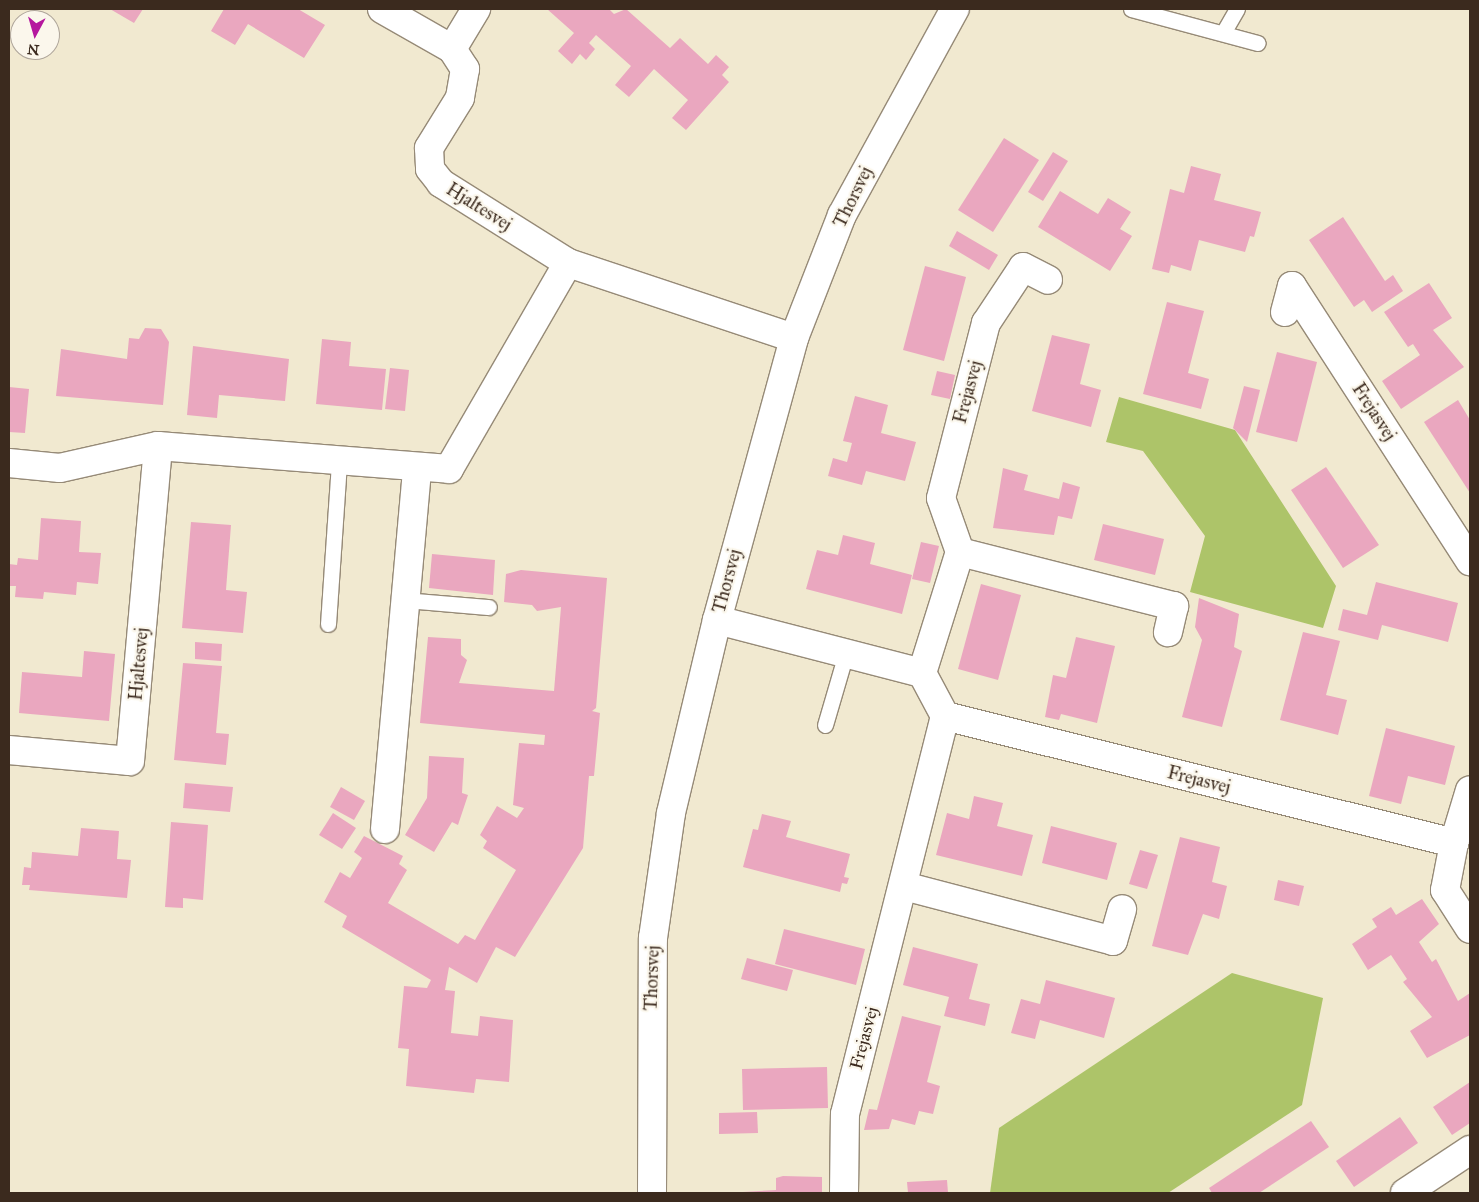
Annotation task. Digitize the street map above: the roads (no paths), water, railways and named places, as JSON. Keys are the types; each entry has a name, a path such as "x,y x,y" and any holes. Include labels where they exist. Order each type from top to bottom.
{"street":[{"name":"Hjaltesvej","path":"382,9 452,50 465,69 465,82 429,148 430,168 441,183 568,263 794,338"},
{"path":"452,50 476,9"},
{"name":"Thorsvej","path":"652,1193 653,938 671,813 717,620 794,338 842,215 955,9"},
{"path":"9,463 60,468 158,446 339,461 417,470 449,469 568,263"},
{"name":"Frejasvej","path":"960,552 941,498 986,323 1023,267 1048,280"},
{"name":"Frejasvej","path":"1285,312 1292,286 1470,561"},
{"name":"Hjaltesvej","path":"9,750 130,762 158,446"},
{"path":"385,829 417,470"},
{"path":"945,716 922,673 960,552 1174,606 1168,632"},
{"path":"717,620 922,673"},
{"name":"Frejasvej","path":"844,1193 845,1114 904,886 945,716 1454,843"},
{"path":"1470,790 1454,843 1445,890 1470,929"},
{"path":"904,886 1113,941 1122,909"},
{"path":"1405,1193 1470,1150"}],"lane":[{"path":"1131,9 1169,14 1222,33 1258,43"},
{"path":"1222,33 1237,9"},
{"path":"328,624 339,461"},
{"path":"405,600 489,607"},
{"path":"825,725 846,653"}]}
